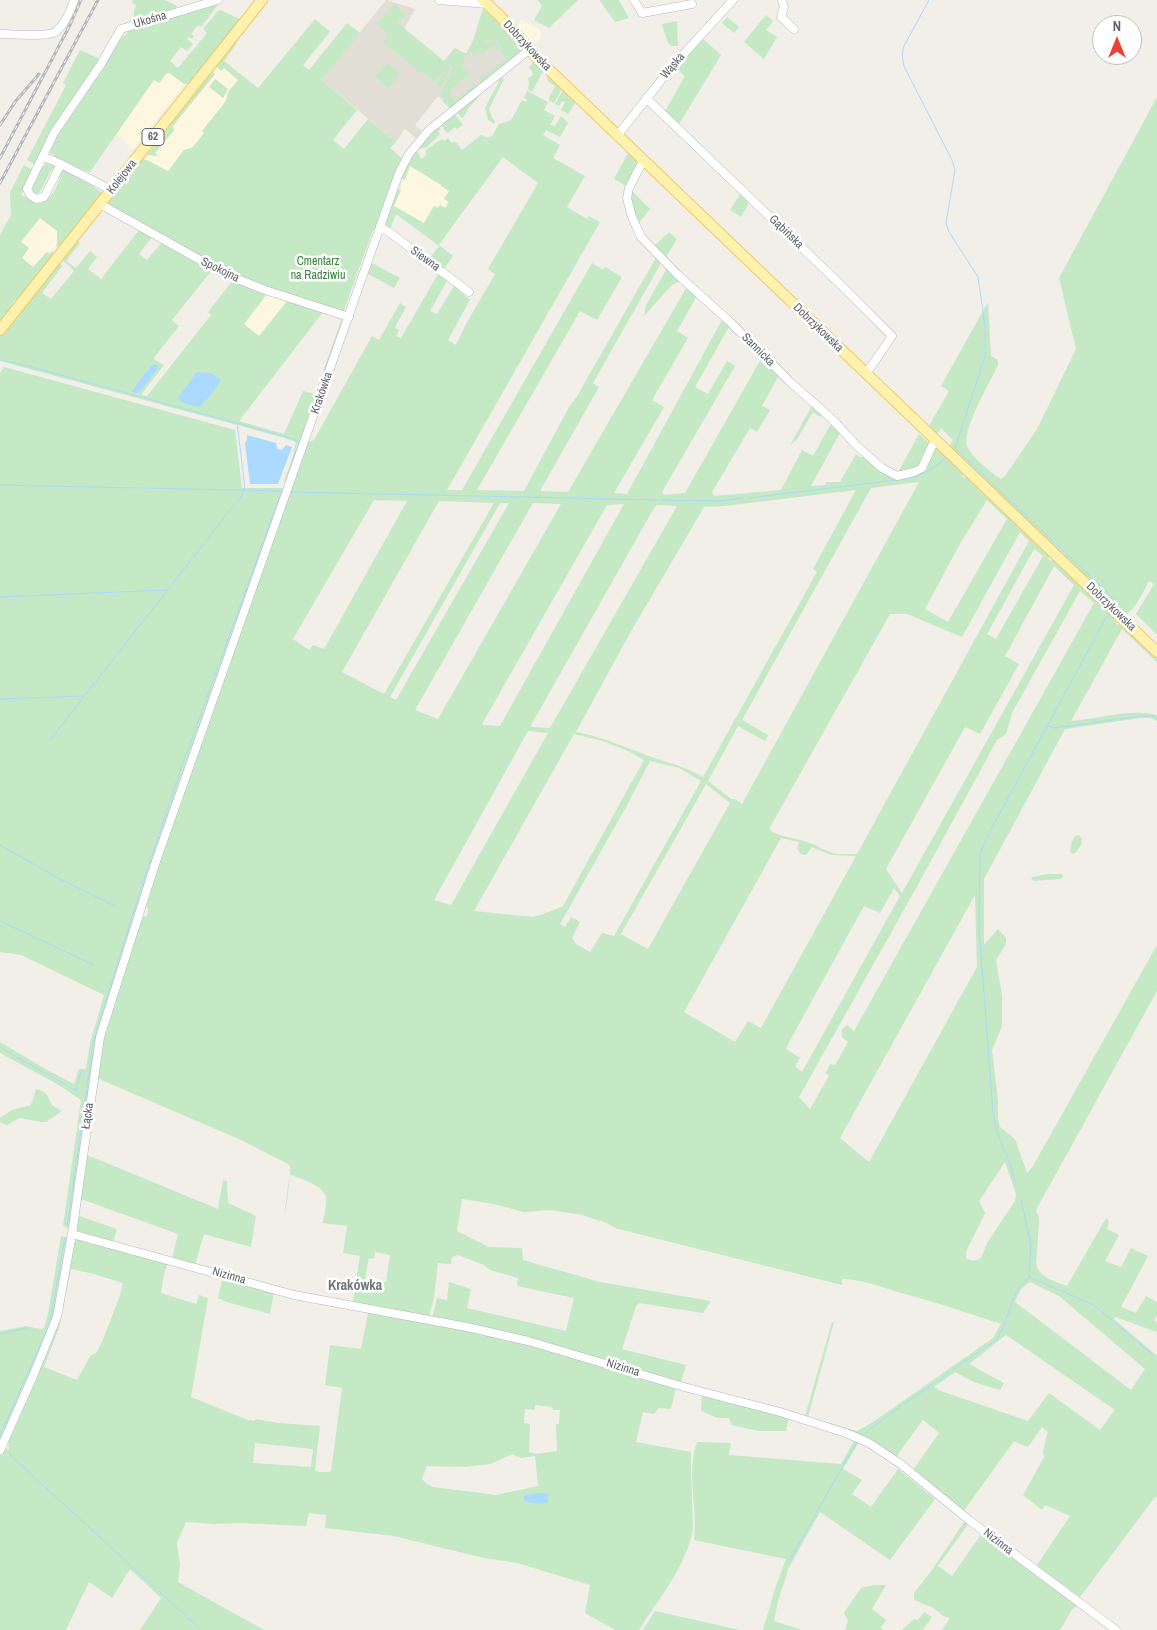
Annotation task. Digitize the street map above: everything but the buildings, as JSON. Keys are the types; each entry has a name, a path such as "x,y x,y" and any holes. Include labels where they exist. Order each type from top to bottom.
{"main road":[{"name":"Kolejowa","path":"0,330 262,0"},
{"name":"Dobrzykowska","path":"485,2 529,50 617,136 1157,652"}],"street":[{"path":"0,34 53,33 60,28 74,0"},
{"name":"Ukośna","path":"61,164 46,195 42,199 36,199 30,195 28,189 54,133 121,29 218,0"},
{"path":"439,0 485,2"},
{"path":"634,0 642,13 692,4"},
{"name":"Wąska","path":"617,136 679,59 733,0"},
{"path":"782,0 784,7 781,17 794,29"},
{"name":"Krakówka","path":"184,782 401,169 409,154 420,140 438,123 529,50"},
{"name":"Gąbińska","path":"646,98 892,336 866,374"},
{"path":"44,157 111,190"},
{"name":"Sannicka","path":"643,161 629,188 627,198 632,217 641,237 795,387 832,419 856,445 889,473 897,476 922,468 930,449 937,441"},
{"name":"Spokojna","path":"100,204 224,274 265,290 349,317"},
{"name":"Siewna","path":"380,228 470,292"},
{"name":"Łącka","path":"0,1450 55,1323 72,1234 99,1043 155,864 184,782"},
{"name":"Nizinna","path":"72,1234 294,1295 467,1327 528,1341 674,1384 780,1412 846,1433 868,1443 902,1465 984,1531 1116,1630"}],"shaded area":[{"path":"386,0 415,9 404,29 444,61 455,48 466,54 473,41 483,9 496,19 520,49 520,53 449,107 438,96 415,125 422,131 416,138 405,129 396,142 322,80"},
{"path":"521,20 541,32 540,39 533,45 517,24"},
{"path":"223,61 249,81 174,176 145,160"},
{"path":"166,62 186,83 133,149 116,134"},
{"path":"412,160 475,196 439,246 392,211"},
{"path":"40,218 57,231 57,244 49,254 46,252 33,267 21,258 21,242"},
{"path":"267,294 287,301 259,337 243,324"}],"green space":[{"path":"133,0 165,0 177,6 174,11 142,21 134,18 136,5 132,3"},
{"path":"538,0 578,0 549,28 534,20 542,6"},
{"path":"601,0 619,0 629,18 615,22"},
{"path":"220,1 201,27 198,25 191,34 194,36 192,39 189,37 187,39 193,44 187,51 181,47 170,61 178,68 207,33 203,29 220,10 240,19 189,84 184,84 169,73 159,83 154,80 90,172 77,169 55,158 54,155 47,151 55,135 120,37 126,35 129,30"},
{"path":"394,4 405,14 389,34 377,24"},
{"path":"483,9 496,19 520,49 520,53 509,62 501,52 500,43 490,39 484,43 475,56 471,52 465,56 462,66 469,75 469,79 465,77 453,87 450,94 455,101 472,87 472,83 477,87 450,108 443,102 445,98 440,96 453,67 449,64 434,82 383,42 399,24 444,61 455,48 466,54 473,41"},
{"path":"766,15 773,21 766,30 777,37 764,59 744,42"},
{"path":"727,17 739,27 734,33 722,23"},
{"name":"Cmentarz na Radziwiu","path":"315,19 330,32 303,65 309,70 347,23 360,33 322,80 357,110 333,140 344,149 368,119 396,142 390,148 402,158 343,313 224,272 106,203 142,159 168,171 184,150 193,147 204,133 202,131 226,101 228,92 238,80 224,68 221,71 216,66 235,42 237,43 224,61 258,88"},
{"path":"677,21 678,46 672,46 668,43 662,24"},
{"path":"702,38 721,55 678,126 664,113 685,76 674,67"},
{"path":"493,41 499,45 499,52 493,46 481,55 480,51 483,45"},
{"path":"80,50 100,59 35,165 27,160 66,85 63,83"},
{"path":"504,60 507,63 481,83 478,80"},
{"path":"533,62 543,71 532,92 528,89 528,78 533,74 529,68"},
{"path":"387,63 400,74 389,88 375,77"},
{"path":"449,66 451,67 440,87 436,83"},
{"path":"212,71 215,74 173,126 174,130 155,153 158,156 147,155 163,136 163,132"},
{"path":"548,75 562,89 554,103 549,101 549,98 555,86 549,82"},
{"path":"501,77 504,79 489,109 495,121 494,124 488,120 485,108"},
{"path":"215,79 228,89 223,98 209,87"},
{"path":"563,90 576,102 568,114 561,110 565,102 562,101 559,106 555,104"},
{"path":"527,91 548,102 544,110 555,116 550,125 555,126 561,116 568,123 560,137 546,130 543,135 560,145 553,158 585,176 567,207 587,219 589,216 600,222 447,490 462,490 592,263 603,270 605,267 622,277 597,320 580,311 477,490 524,491 569,407 576,398 657,256 682,280 672,285 644,316 646,305 667,268 661,263 593,383 599,387 541,491 568,492 688,285 698,294 677,331 688,338 652,400 664,407 614,493 627,494 723,318 730,325 695,387 708,394 727,361 735,366 662,492 664,495 685,493 761,359 779,375 762,406 770,410 757,432 750,428 712,492 714,496 781,490 802,450 813,456 832,422 841,431 811,486 825,485 827,482 840,482 856,454 861,458 865,455 889,475 912,474 936,447 964,474 962,476 964,478 966,476 1050,556 1048,559 1051,561 1053,559 1118,621 1116,624 1120,623 1157,658 1157,662 1122,629 1071,721 1147,713 1157,715 1157,721 1151,718 1140,718 1065,729 984,879 984,945 998,929 1006,938 1006,944 996,960 1002,995 1002,1026 992,1050 998,1099 998,1119 1000,1127 1015,1139 1027,1173 1033,1166 1157,945 1157,991 1036,1210 1039,1223 1036,1264 1040,1273 1053,1281 1067,1286 1106,1218 1109,1221 1107,1229 1119,1235 1105,1261 1121,1267 1131,1248 1148,1256 1121,1307 1136,1313 1146,1296 1157,1302 1157,1315 1154,1321 1157,1322 1157,1332 1115,1317 1114,1319 1157,1356 1157,1498 1155,1497 1078,1600 1035,1568 1070,1516 1045,1505 1042,1510 1023,1495 1044,1457 1043,1452 1048,1432 1042,1427 1028,1447 1014,1441 963,1512 913,1470 939,1433 923,1420 896,1457 805,1416 832,1322 834,1322 808,1417 857,1431 873,1422 993,1338 1001,1324 869,1283 842,1279 842,1285 615,1228 607,1223 582,1215 550,1210 524,1212 494,1204 462,1199 457,1231 489,1247 522,1248 523,1260 600,1282 711,1301 703,1313 639,1303 636,1306 622,1349 686,1365 681,1382 432,1318 437,1298 447,1300 449,1282 471,1289 467,1308 566,1331 574,1298 517,1286 518,1278 490,1270 484,1265 458,1255 452,1257 451,1264 438,1263 434,1298 429,1317 353,1302 360,1256 343,1253 347,1226 323,1223 326,1198 325,1194 317,1186 290,1175 284,1215 290,1172 288,1164 241,1140 99,1079 97,1080 87,1155 218,1209 223,1180 227,1181 228,1203 256,1216 251,1247 204,1234 195,1265 172,1259 178,1234 81,1199 79,1216 117,1229 113,1242 75,1231 100,1047 140,917 147,916 148,909 146,904 158,866 306,443 314,440 372,336 379,340 400,303 406,307 395,327 399,330 396,336 401,338 438,274 447,281 430,311 437,314 454,286 470,300 448,340 456,345 495,274 488,269 538,183 503,157 439,245 453,256 444,269 430,258 439,246 396,214 390,229 386,225 386,218 397,189 401,190 394,206 424,223 434,206 438,208 440,205 445,208 449,202 444,199 449,191 410,166 405,180 400,178 415,151 419,153 420,158 423,158 426,155 426,150 442,139 444,141 448,138 452,143 455,141 462,150 481,135 488,138 492,136 499,124 511,120 522,100 526,102 527,100 524,98","holes":["919,482 742,804 735,799 731,799 708,781 738,726 765,741 768,735 742,720 871,488","856,490 813,569 817,572 703,777 682,767 594,736 576,732 630,633 704,507","374,500 407,501 324,649 313,645 309,650 293,639","987,500 1007,519 948,622 925,609 961,542","439,501 494,503 384,694 342,672","500,503 509,503 396,700 390,697","533,503 561,504 438,719 415,710","624,504 500,726 482,724 607,505","657,505 677,506 550,728 530,727 654,508","1020,532 1029,541 857,854 833,853 811,843 773,832 769,829 890,614 907,614 962,637","1034,549 1043,556 996,639 987,634","1054,566 1074,585 902,893 886,869 965,727 980,734 1019,664 1005,656","1080,591 1094,603 854,1031 847,1025 842,1029 842,1037 848,1042 835,1065 830,1064 826,1073 829,1076 810,1109 799,1097 997,740 1006,734 1012,713","528,731 548,733 451,905 434,900","574,734 603,741 644,760 563,906 533,917 474,911","650,761 679,768 701,781 614,936 602,933 590,952 576,944 572,938 580,922 571,917 565,927 560,924","706,784 730,803 648,949 621,934","781,838 799,842 797,849 801,854 806,855 812,847 831,855 856,856 761,1028 748,1021 735,1042 684,1012","894,888 900,896 802,1072 795,1066 800,1058 786,1049 864,906 880,913","975,895 977,967 869,1162 840,1138","1005,1162 1016,1194 1015,1201 987,1243 981,1258 970,1260 966,1258 966,1252 985,1213 979,1201","375,1252 390,1255 386,1282 365,1279 369,1258 374,1259","1030,1282 1059,1296 1145,1369 1131,1390 1015,1302 1021,1289","1006,1335 1115,1410 1100,1430 1049,1393 1028,1421 934,1387 955,1372 974,1382 1000,1390 1004,1383 969,1364"]},
{"path":"476,95 478,98 462,118 456,111"},
{"path":"1157,97 1157,635 1136,614 1154,584 1149,581 1136,605 1124,615 942,440 940,437 949,446 953,440 941,428 937,434 929,426 949,391 941,386 988,302 991,356 998,360 998,365 972,418 966,439 969,450 976,459 1001,479 1005,476 1037,429 1076,349 1059,278"},
{"path":"454,113 463,125 457,129 455,127 448,133 440,124"},
{"path":"438,126 441,129 438,131 440,134 427,147 418,149 425,138"},
{"path":"628,153 639,164 628,187 614,179"},
{"path":"47,163 56,165 56,168 52,169 37,197 33,194 32,190 34,181"},
{"path":"24,165 33,170 21,195 34,202 46,201 52,195 62,169 93,184 101,192 101,195 60,247 56,246 57,231 40,218 21,242 29,248 22,258 33,267 47,252 49,254 52,251 54,256 23,295 13,302 9,312 0,323 0,235 11,215 10,193"},
{"path":"630,189 650,209 637,226 631,210"},
{"path":"741,192 750,201 741,217 730,210"},
{"path":"139,230 152,237 139,254 147,260 163,241 212,270 172,320 179,326 153,359 164,365 141,395 147,396 211,315 208,312 233,280 267,294 244,324 259,336 287,301 323,312 239,421 284,434 303,391 315,394 342,318 344,320 288,481 284,481 298,443 0,361 0,337 60,262 62,266 42,293 51,299 74,271 62,259 77,240 80,243 66,261 76,268 90,251 97,257 88,269 101,279"},
{"path":"669,232 677,239 665,259 653,247"},
{"path":"372,263 400,278 394,288 368,274"},
{"path":"4,367 235,430 242,488 285,488 98,1036 71,1227 63,1226 81,1100 57,1084 0,1053 0,1042 74,1084 79,1069 86,1069 90,1043 104,995 21,955 0,952 0,373"},
{"path":"813,404 823,413 820,417 813,412 797,439 790,445"},
{"path":"919,434 930,444 919,467 897,474"},
{"path":"1079,835 1082,843 1074,854 1070,852 1071,844 1075,836"},
{"path":"1047,874 1062,874 1063,876 1061,879 1034,881 1031,879 1033,877"},
{"path":"36,1089 45,1093 52,1105 62,1111 46,1122 20,1118 7,1125 0,1122 0,1118 12,1110 31,1105"},
{"path":"61,1236 69,1238 55,1315 0,1445 0,1331 26,1326 44,1328"},
{"path":"73,1238 168,1262 161,1293 196,1304 199,1295 208,1298 191,1397 248,1420 254,1421 256,1419 278,1423 320,1426 315,1470 319,1472 331,1471 342,1388 325,1385 330,1345 361,1349 368,1313 442,1325 524,1342 676,1388 671,1409 659,1408 654,1414 643,1412 636,1442 691,1452 693,1529 689,1543 671,1582 639,1630 615,1630 585,1613 590,1585 517,1563 484,1558 394,1536 325,1528 326,1515 309,1513 306,1526 186,1522 177,1543 180,1565 178,1582 264,1630 140,1630 161,1598 130,1569 112,1598 89,1582 66,1630 0,1630 0,1456 5,1447 9,1450 8,1439 55,1331","holes":["71,1269 123,1283 102,1342 96,1353 90,1356 77,1380 44,1367 59,1328","535,1405 560,1410 559,1424 556,1424 557,1451 535,1454 529,1452 530,1424 524,1423 525,1409 535,1410","255,1443 313,1449 311,1467 253,1463","512,1454 521,1458 535,1456 538,1486 496,1495 433,1487 422,1479 427,1466 463,1467 491,1464"]},
{"path":"223,1277 274,1292 270,1314 218,1298"},
{"path":"702,1393 789,1417 786,1431 759,1431 732,1425 729,1418 718,1418 701,1411"},
{"path":"855,1439 859,1442 843,1469 862,1480 852,1494 871,1507 898,1469 935,1499 890,1560 820,1512 789,1567 774,1621 802,1630 763,1630 786,1559 694,1540 695,1515 692,1465 697,1442 731,1443 729,1455 841,1464"},
{"path":"964,1522 969,1523 938,1566 952,1576 982,1533 1077,1605 1060,1630 942,1630 950,1618 914,1599 914,1593"},
{"path":"886,1585 872,1609 886,1620 881,1628 883,1630 845,1630 848,1620 844,1614 845,1611 861,1588"},
{"path":"655,1611 740,1630 643,1630"},
{"path":"924,1612 932,1617 923,1630 902,1630 914,1619 918,1620"}],"water":[{"path":"153,364 157,365 158,368 149,381 138,393 132,392 138,382"},
{"path":"197,372 211,373 221,380 200,407 185,403 178,398"},
{"path":"247,435 276,443 277,449 282,450 286,445 292,447 278,484 250,484 245,443"},
{"path":"546,1493 548,1496 547,1503 536,1504 524,1501 525,1495"}],"waterway":[{"path":"929,0 904,46 902,55 904,66 952,160 955,170 946,223 949,232 978,277 985,325 985,357 955,448 1115,600"},
{"path":"0,360 21,364 236,423"},
{"path":"50,740 242,495 245,488 237,423 297,440 292,463"},
{"path":"749,498 911,478 930,470 946,457"},
{"path":"0,485 282,491"},
{"path":"67,1227 93,1044 135,907 179,774 282,491"},
{"path":"291,492 656,500"},
{"path":"662,500 721,501 743,498"},
{"path":"0,597 167,590"},
{"path":"1016,1185 1012,1169 997,1132 993,1113 979,928 980,854 988,835 1108,614"},
{"path":"0,699 84,696"},
{"path":"1048,726 1054,728 1141,716 1157,718"},
{"path":"0,845 56,877 115,906"},
{"path":"0,921 94,965"},
{"path":"0,1047 76,1091 81,1071"},
{"path":"1021,1200 1031,1245 1029,1277 1094,1305 1153,1355"},
{"path":"0,1435 50,1323 65,1237"},
{"path":"862,1435 996,1340 1002,1330 1017,1290 1029,1277"},
{"path":"0,1334 26,1328"},
{"path":"789,1561 856,1443"},
{"path":"9,1454 201,1630"}],"railway":[{"path":"0,158 70,25 81,0"},
{"path":"0,183 98,0"},
{"path":"0,125 15,102 39,74"}],"district":[{"name":"Krakówka","path":"355,1286"}]}
